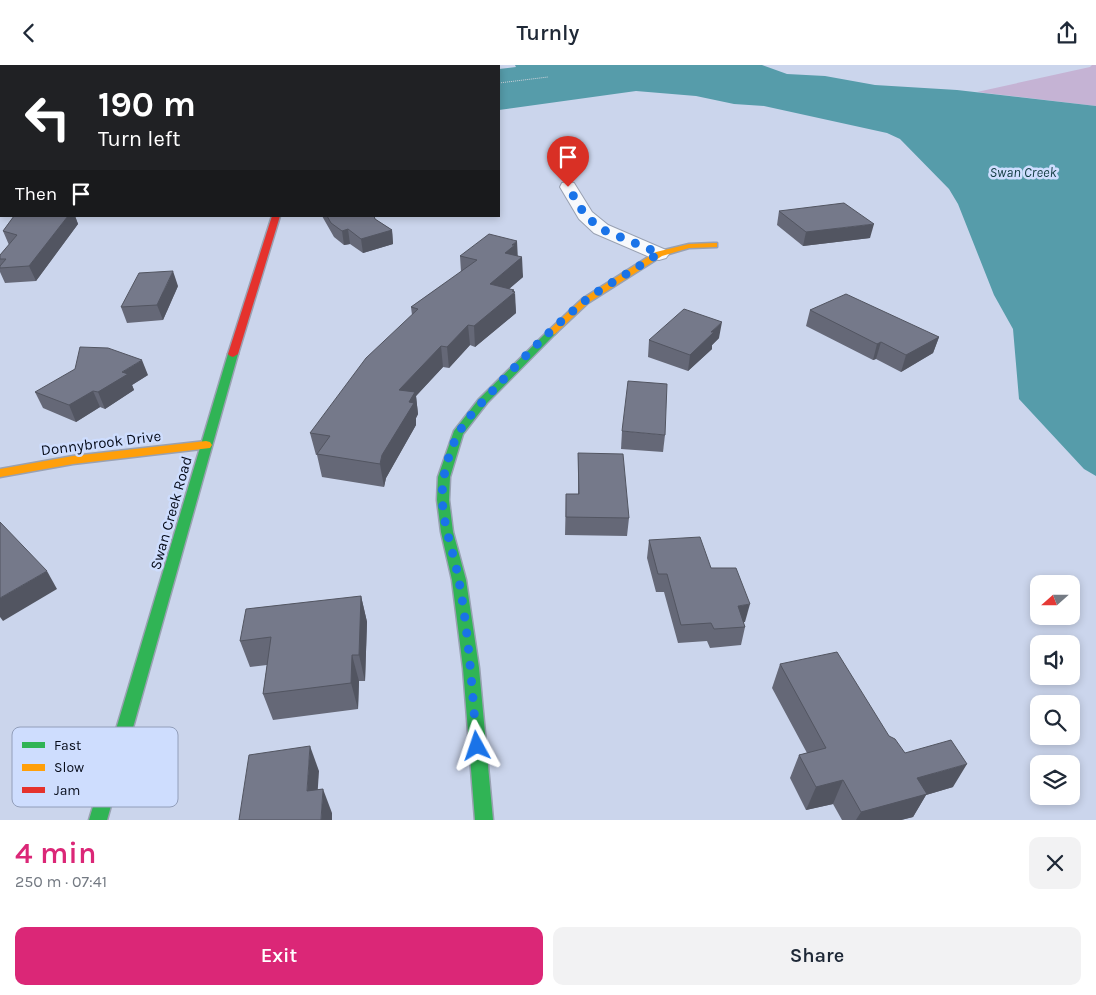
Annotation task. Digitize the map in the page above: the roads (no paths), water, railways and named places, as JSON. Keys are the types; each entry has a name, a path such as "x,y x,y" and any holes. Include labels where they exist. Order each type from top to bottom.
{"street":[{"path":"568,187 585,215 601,229 659,253"},
{"name":"Swan Creek Road","path":"125,727 217,404 276,217"},
{"path":"484,820 471,668 459,580 447,532 443,500 444,477 458,433 483,401 519,363 585,301 659,253 689,247 714,245"},
{"name":"Donnybrook Drive","path":"0,473 73,461 206,445"},
{"name":"Swan Creek Road","path":"98,820 102,807"}],"water":[{"name":"Swan Creek","path":"515,65 762,65 787,74 825,76 875,85 957,90 1096,106 1096,476 1084,469 1019,399 1013,329 994,295 958,204 949,189 900,139 887,133 764,106 734,104 696,96 636,91 500,110 500,69 516,67"}]}
